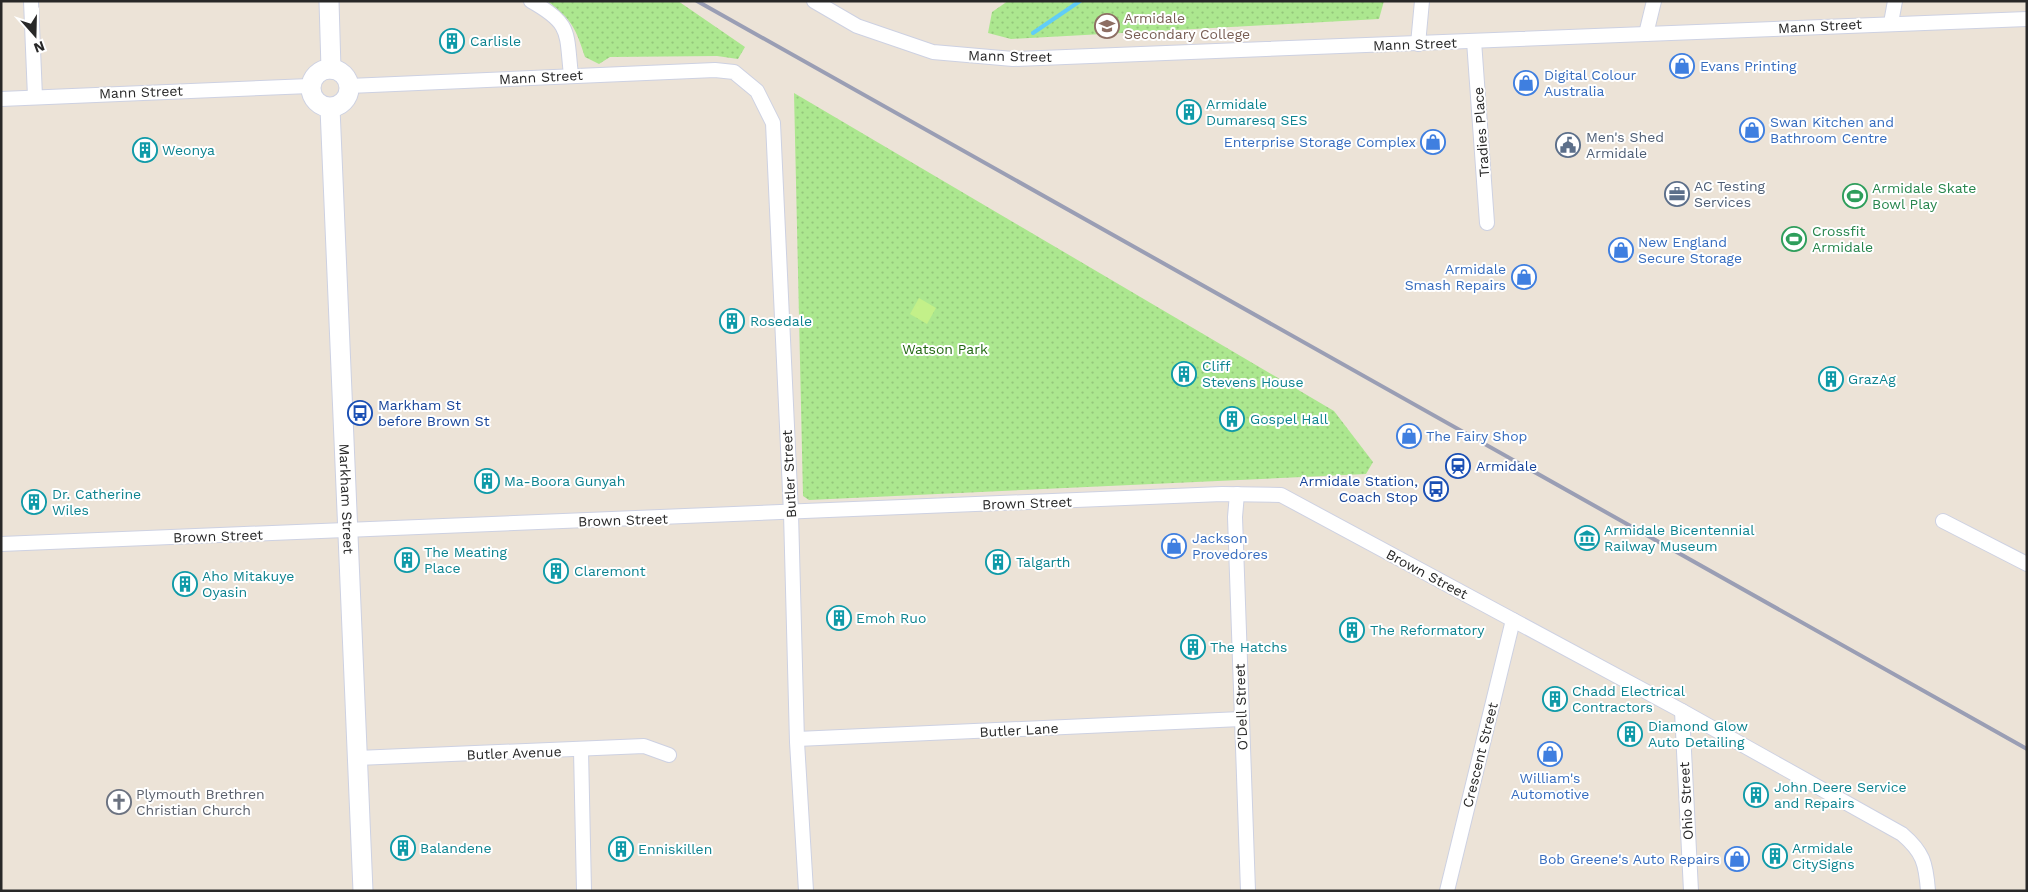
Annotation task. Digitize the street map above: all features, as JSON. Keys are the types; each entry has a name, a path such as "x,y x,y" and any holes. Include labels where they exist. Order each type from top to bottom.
{"street":[{"path":"31,1 35,97"},
{"path":"329,1 331,69"},
{"path":"531,1 560,20 566,31 571,75"},
{"name":"Mann Street","path":"814,1 857,26 898,42 933,52 971,57 1013,59 2027,19"},
{"path":"1418,44 1422,1"},
{"path":"1646,34 1654,1"},
{"path":"1890,23 1895,1"},
{"name":"Tradies Place","path":"1474,42 1487,223"},
{"path":"331,69 344,76 349,86 346,98 336,107 330,108 318,104 314,99 310,86 318,73 331,69"},
{"name":"Mann Street","path":"349,86 571,75 715,70 734,72"},
{"name":"Butler Street","path":"734,72 757,91 773,123 791,513 797,740 806,891"},
{"name":"Mann Street","path":"1,99 310,86"},
{"name":"Markham Street","path":"330,108 363,891"},
{"name":"Brown Street","path":"1,544 1238,494 1281,495 1682,711 1902,834 1917,848 1927,873 1928,891"},
{"name":"O'Dell Street","path":"1238,494 1235,517 1248,891"},
{"path":"1943,521 2027,564"},
{"name":"Crescent Street","path":"1447,891 1513,620"},
{"name":"Ohio Street","path":"1682,711 1691,891"},
{"name":"Butler Lane","path":"797,740 1241,720"},
{"name":"Butler Avenue","path":"357,758 644,746 669,754"},
{"path":"581,750 584,891"}],"green space":[{"path":"547,1 678,1 745,47 738,59 717,56 610,57 599,64 585,57 579,39 568,19"},
{"name":"Armidale Secondary College","path":"1008,1 1384,1 1379,19 1011,39 988,33 992,12"},
{"name":"Watson Park","path":"794,93 1334,411 1373,462 1366,474 809,500 803,496"},
{"path":"919,298 936,308 927,324 910,314"}],"waterway":[{"path":"1033,33 1080,1"}],"railway":[{"path":"697,1 2027,749"}],"place":[{"name":"Armidale Secondary College","path":"1107,26"},
{"name":"Carlisle","path":"452,41"},
{"name":"Evans Printing","path":"1682,66"},
{"name":"Digital Colour Australia","path":"1526,83"},
{"name":"Armidale Dumaresq SES","path":"1189,112"},
{"name":"Swan Kitchen and Bathroom Centre","path":"1752,130"},
{"name":"Enterprise Storage Complex","path":"1433,142"},
{"name":"Men's Shed Armidale","path":"1568,145"},
{"name":"Weonya","path":"145,150"},
{"name":"AC Testing Services","path":"1677,194"},
{"name":"Armidale Skate Bowl Play","path":"1855,196"},
{"name":"Crossfit Armidale","path":"1794,239"},
{"name":"New England Secure Storage","path":"1621,250"},
{"name":"Armidale Smash Repairs","path":"1524,277"},
{"name":"Rosedale","path":"732,321"},
{"name":"Cliff Stevens House","path":"1184,374"},
{"name":"GrazAg","path":"1831,379"},
{"name":"Markham St before Brown St","path":"360,413"},
{"name":"Gospel Hall","path":"1232,419"},
{"name":"The Fairy Shop","path":"1409,436"},
{"name":"Armidale","path":"1458,466"},
{"name":"Ma-Boora Gunyah","path":"487,481"},
{"name":"Armidale Station, Coach Stop","path":"1436,489"},
{"name":"Dr. Catherine Wiles","path":"34,502"},
{"name":"Armidale Bicentennial Railway Museum","path":"1587,538"},
{"name":"Jackson Provedores","path":"1174,546"},
{"name":"The Meating Place","path":"407,560"},
{"name":"Talgarth","path":"998,562"},
{"name":"Claremont","path":"556,571"},
{"name":"Aho Mitakuye Oyasin","path":"185,584"},
{"name":"Emoh Ruo","path":"839,618"},
{"name":"The Reformatory","path":"1352,630"},
{"name":"The Hatchs","path":"1193,647"},
{"name":"Chadd Electrical Contractors","path":"1555,699"},
{"name":"Diamond Glow Auto Detailing","path":"1630,734"},
{"name":"William's Automotive","path":"1550,754"},
{"name":"John Deere Service and Repairs","path":"1756,795"},
{"name":"Plymouth Brethren Christian Church","path":"119,802"},
{"name":"Balandene","path":"403,848"},
{"name":"Enniskillen","path":"621,849"},
{"name":"Armidale CitySigns","path":"1775,856"},
{"name":"Bob Greene's Auto Repairs","path":"1737,859"}]}
